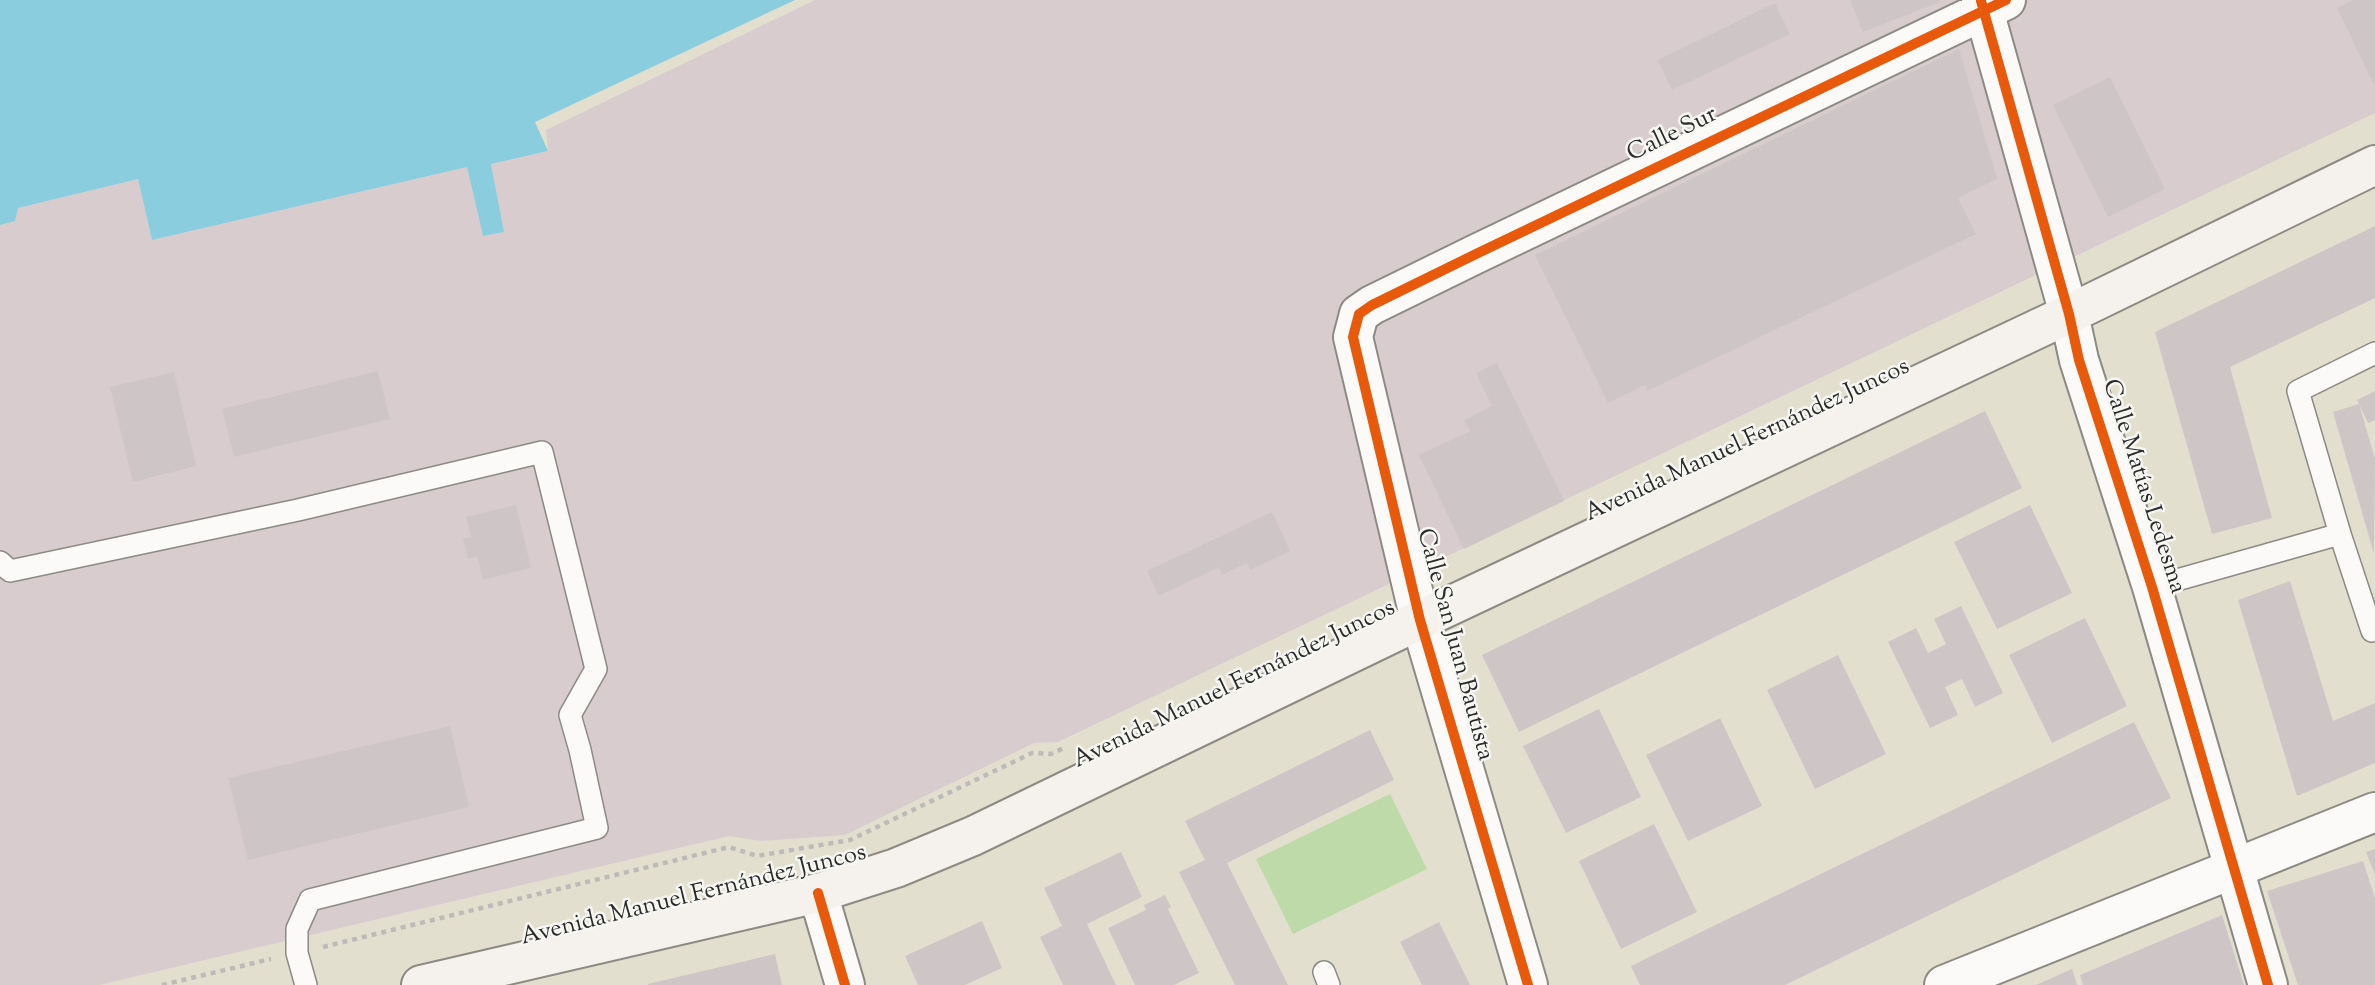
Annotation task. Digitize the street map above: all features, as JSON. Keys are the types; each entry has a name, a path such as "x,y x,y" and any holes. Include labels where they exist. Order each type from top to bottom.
{"main road":[{"name":"Avenida Manuel Fernández Juncos","path":"421,985 818,893 896,869 972,836 1420,620 2069,314 2375,165"}],"street":[{"name":"Calle Matías Ledesma","path":"1990,4 2079,360 2152,587 2268,985"},
{"name":"Calle Sur","path":"1359,314 1372,305 1990,4"},
{"name":"Calle San Juan Bautista","path":"1359,314 1353,337 1420,620 1528,985"},
{"path":"1944,985 2234,867 2375,813"},
{"path":"818,893 845,985"}],"lane":[{"path":"2375,353 2298,391 2340,534 2372,631 2375,629"},
{"path":"0,562 9,571 298,510 542,452 596,669 569,715 580,750 597,828 310,900 298,929 297,953 306,985"},
{"path":"2152,587 2340,534"}],"path":[{"path":"162,985 729,847 757,856 850,840 1032,753 1051,754 1073,743"}],"shaded area":[{"path":"815,0 2375,0 2375,113 1058,742 1034,743 845,835 761,841 729,836 99,985 0,985 0,225 15,221 18,208 138,179 152,240 467,167 483,236 504,232 491,164 548,151 546,130"}],"green space":[{"path":"1390,794 1427,869 1293,934 1256,859"}],"water":[{"path":"0,0 795,0 535,122 548,151 491,164 504,232 483,236 467,167 152,240 138,179 18,208 15,221 0,225"}],"building":[{"path":"1850,0 1939,0 1940,2 1863,32"},
{"path":"2353,0 2375,0 2375,87 2337,8"},
{"path":"1775,3 1790,34 1672,90 1658,60"},
{"path":"1959,49 1997,179 1958,198 1976,234 1647,391 1645,385 1608,403 1535,255"},
{"path":"2110,77 2165,189 2108,217 2053,105"},
{"path":"2375,226 2375,298 2230,367 2272,518 2212,534 2155,332"},
{"path":"1497,363 1564,501 1464,549 1419,455 1470,431 1464,420 1492,406 1476,373"},
{"path":"378,371 390,419 234,457 222,409"},
{"path":"174,372 196,466 133,482 110,387"},
{"path":"2375,391 2375,420 2368,423 2357,400"},
{"path":"2359,404 2375,459 2374,554 2333,412"},
{"path":"1985,411 2022,488 1519,732 1482,655"},
{"path":"516,505 531,568 483,580 477,556 468,559 463,539 471,537 466,517"},
{"path":"2030,505 2072,593 1997,629 1954,542"},
{"path":"1272,512 1290,551 1250,570 1247,563 1222,575 1219,567 1159,596 1147,571"},
{"path":"2290,581 2333,721 2375,703 2375,763 2297,796 2238,600"},
{"path":"1961,606 2003,693 1975,707 1962,679 1945,687 1958,715 1930,728 1888,642 1916,628 1928,653 1946,644 1934,619"},
{"path":"2085,618 2127,706 2052,743 2009,655"},
{"path":"1838,655 1886,754 1815,789 1767,690"},
{"path":"1599,709 1641,797 1566,833 1523,746"},
{"path":"1720,718 1762,806 1688,841 1646,755"},
{"path":"2134,722 2171,798 1785,985 1640,985 1631,966"},
{"path":"450,726 469,807 248,860 228,778"},
{"path":"1370,730 1394,780 1227,863 1288,985 1235,985 1179,872 1205,860 1185,821"},
{"path":"1654,824 1697,912 1621,949 1579,861"},
{"path":"2375,849 2375,875 2366,852"},
{"path":"1121,852 1142,897 1087,924 1116,985 1063,985 1040,937 1062,926 1044,888"},
{"path":"2363,861 2375,898 2375,985 2298,985 2267,891"},
{"path":"1165,895 1171,907 1168,909 1199,973 1174,985 1135,985 1108,928 1146,910 1144,905"},
{"path":"2222,915 2244,985 2083,985 2080,975"},
{"path":"982,921 1002,968 965,985 918,985 905,956"},
{"path":"1439,922 1470,985 1422,985 1400,942"},
{"path":"775,954 782,985 648,985 648,984"},
{"path":"2072,969 2077,985 2036,985"}],"cycle path":[{"path":"1528,985 1420,620 1353,337 1359,314 1476,254 2006,0"},
{"path":"1981,1 2069,314 2079,360 2152,587 2268,985"},
{"path":"818,893 845,985"}]}
